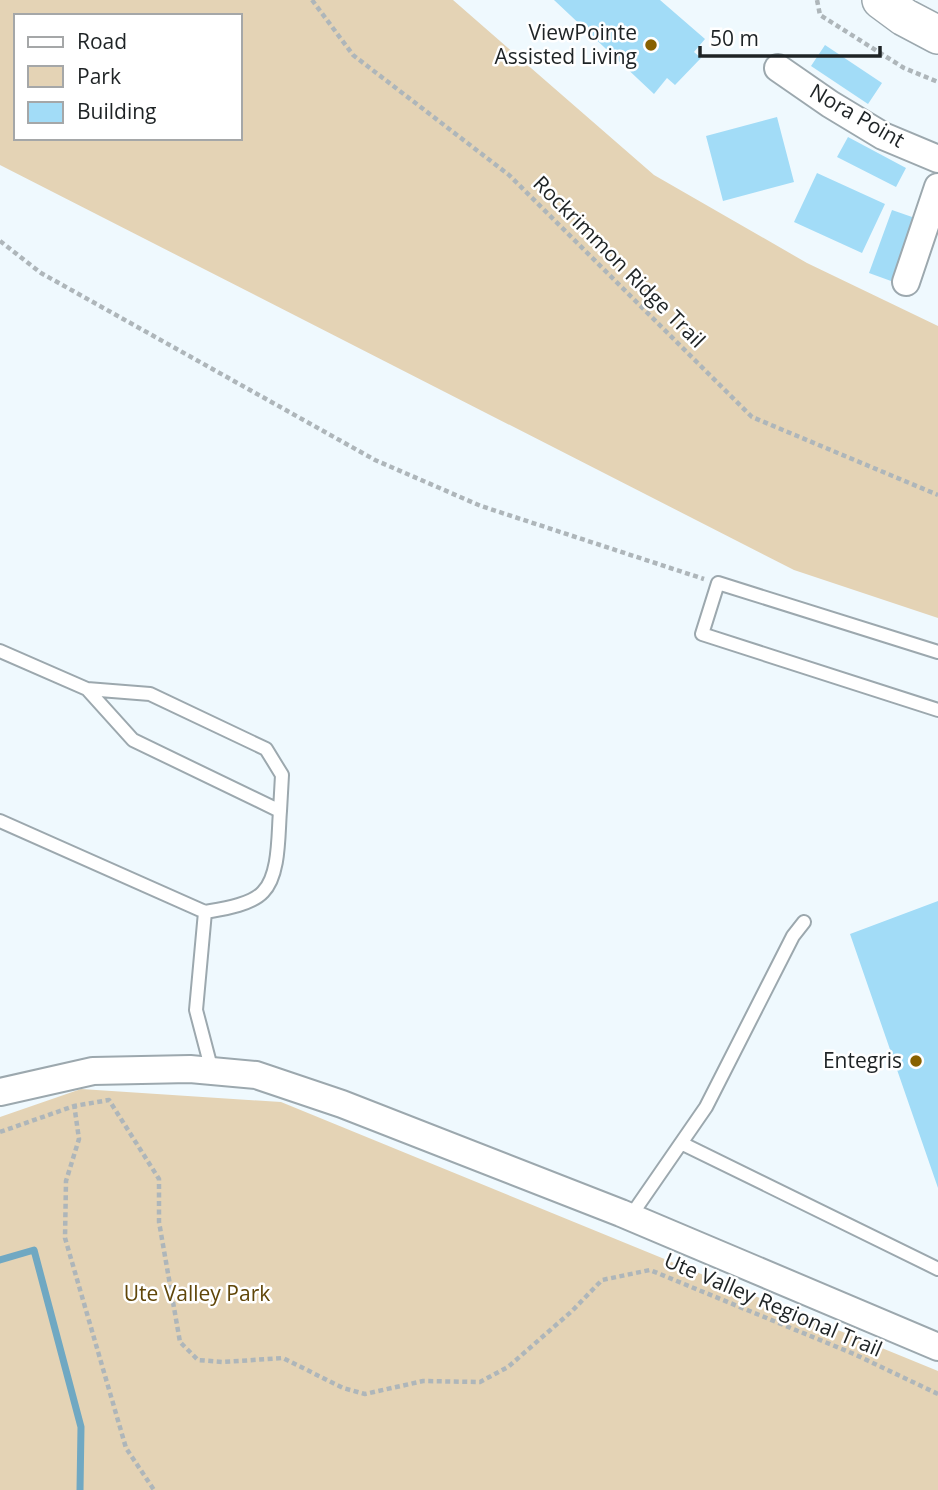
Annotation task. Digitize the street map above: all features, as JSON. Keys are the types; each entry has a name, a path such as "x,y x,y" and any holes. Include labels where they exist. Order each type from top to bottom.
{"main road":[{"path":"881,0 904,17 938,35"}],"street":[{"name":"Nora Point","path":"778,68 883,136 938,159"},
{"path":"906,282 938,187"},
{"path":"0,1092 93,1071 132,1069 256,1075 342,1104 630,1217 938,1347"}],"lane":[{"path":"938,652 718,583 702,634 938,710"},
{"path":"0,651 87,689 150,694 266,748 282,775 275,870 263,892 233,907 205,912 0,821"},
{"path":"87,689 133,740 279,811"},
{"path":"205,912 196,1010 212,1071"},
{"path":"630,1217 706,1107 793,936 804,922"},
{"path":"681,1143 938,1269"}],"path":[{"name":"Rockrimmon Ridge Trail","path":"313,0 353,55 509,174 752,417 938,495"},
{"path":"817,0 820,15 904,68 938,82"},
{"path":"0,241 41,273 375,460 481,506 718,583"},
{"path":"71,1076 79,1139 66,1181 65,1238 126,1448 154,1490"},
{"name":"Ute Valley Regional Trail","path":"0,1132 74,1105 109,1100 159,1179 159,1222 180,1342 198,1360 223,1362 283,1358 343,1388 365,1394 424,1381 480,1382 508,1367 572,1311 602,1280 650,1270 854,1354 938,1394"}],"green space":[{"path":"0,0 453,0 654,175 807,263 938,326 938,618 794,570 0,165"},
{"name":"Ute Valley Park","path":"81,1089 281,1102 938,1371 938,1490 0,1490 0,1117"}],"building":[{"name":"ViewPointe Assisted Living","path":"554,0 660,0 705,39 694,52 701,58 675,85 667,78 654,94"},
{"path":"825,45 882,83 868,104 811,66"},
{"path":"777,117 794,182 723,201 706,136"},
{"path":"848,137 906,168 896,187 837,157"},
{"path":"817,173 885,204 862,253 794,222"},
{"path":"892,210 915,218 891,281 869,273"},
{"name":"Entegris","path":"938,901 938,1188 850,934"}],"waterway":[{"path":"0,1260 34,1250 81,1427 80,1490"}],"place":[{"name":"ViewPointe Assisted Living","path":"651,45"},
{"name":"Entegris","path":"916,1061"}]}
